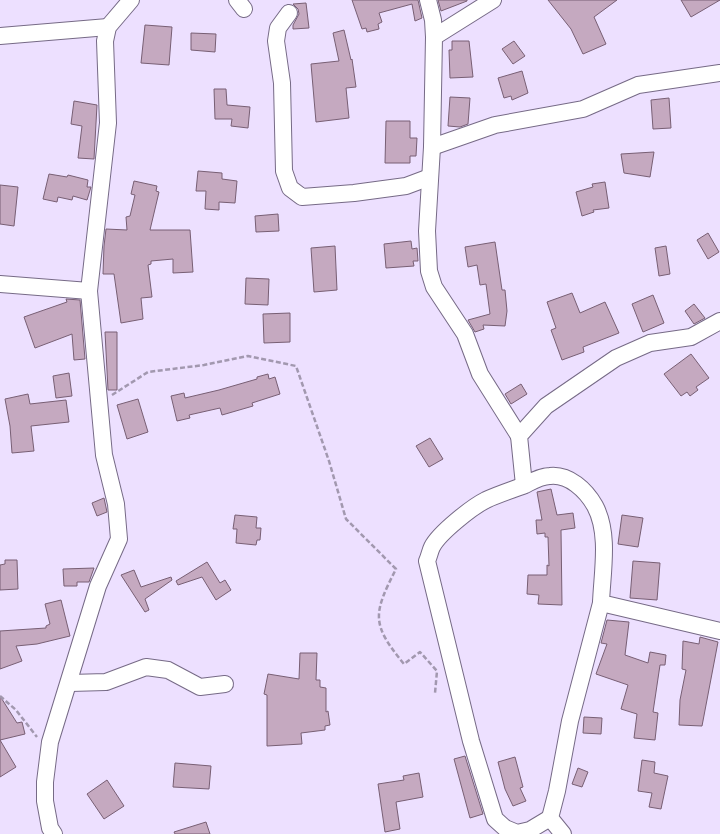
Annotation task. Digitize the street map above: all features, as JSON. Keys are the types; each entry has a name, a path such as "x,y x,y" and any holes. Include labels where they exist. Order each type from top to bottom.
{"street":[{"path":"54,834 50,828 45,801 45,782 50,742 70,683 98,586 119,538 116,504 104,455 89,291 108,123 104,54 108,27 130,0"},
{"path":"428,0 433,20 434,37 432,147 427,231 429,271 434,287 458,321 480,374 519,436 524,485"},
{"path":"434,37 493,0"},
{"path":"289,14 278,28 276,41 282,83 284,171 290,188 302,196 354,194 406,186 430,177"},
{"path":"0,36 108,27"},
{"path":"432,147 495,125 583,109 638,85 720,73"},
{"path":"0,284 89,291"},
{"path":"519,436 546,406 616,358 650,343 691,337 720,321"},
{"path":"550,476 562,477 578,485 595,506 602,535 601,603 570,721 558,791 550,818 530,830 517,833 505,828 495,819 471,741 428,561 432,546 467,512 485,500 524,485 550,476"},
{"path":"601,603 720,631"},
{"path":"70,683 106,682 146,667 168,670 200,687 225,684"},
{"path":"550,818 563,834"}],"path":[{"path":"98,404 148,372 204,365 248,356 296,366 329,462 346,520 396,569 381,598 378,616 388,644 404,664 420,652 437,671 436,693"},
{"path":"0,696 16,710 35,736 50,742"}],"building":[{"path":"352,0 418,0 422,18 415,21 412,4 379,13 382,22 378,24 379,29 367,32 366,28 362,29"},
{"path":"438,0 467,0 467,1 441,11"},
{"path":"548,0 617,0 594,17 606,44 583,54 571,29"},
{"path":"681,0 720,0 691,17"},
{"path":"306,3 309,28 293,29 299,14 298,9 293,4"},
{"path":"145,25 172,27 169,65 141,63"},
{"path":"344,30 352,59 356,87 346,88 349,118 316,122 311,64 339,61 333,33"},
{"path":"191,33 216,34 215,52 191,50"},
{"path":"452,41 469,41 473,77 450,78 449,50 452,50"},
{"path":"514,41 525,56 513,64 502,49"},
{"path":"522,71 528,93 512,100 511,96 504,98 498,78"},
{"path":"214,89 226,89 227,105 250,107 248,128 231,126 232,119 215,119"},
{"path":"450,97 470,98 468,124 460,127 448,126"},
{"path":"669,98 671,128 653,129 651,100"},
{"path":"74,101 97,105 94,159 78,158 82,126 71,124"},
{"path":"386,121 410,121 410,138 417,138 416,156 410,156 410,163 385,163"},
{"path":"654,152 650,177 624,173 621,154"},
{"path":"198,171 222,173 222,179 237,181 235,203 219,202 219,210 205,209 206,191 196,191"},
{"path":"49,174 67,177 68,175 88,180 87,187 91,187 87,200 73,196 72,200 58,197 57,202 43,199"},
{"path":"134,181 157,186 156,191 159,192 150,230 190,230 193,272 173,273 173,259 151,261 151,264 148,265 152,297 141,298 143,319 121,323 114,274 103,274 104,246 106,229 127,230 126,217 130,216 135,195 131,194"},
{"path":"605,182 609,208 593,210 594,212 582,216 576,192 593,187 592,184"},
{"path":"0,185 18,187 14,226 0,224"},
{"path":"278,214 279,231 256,232 255,216"},
{"path":"708,233 719,252 708,259 697,240"},
{"path":"411,241 412,249 417,248 418,261 413,261 414,266 386,268 384,244"},
{"path":"495,242 502,290 505,290 507,311 505,326 483,325 484,329 475,332 468,320 490,314 486,284 480,285 477,265 468,267 465,247"},
{"path":"335,246 337,290 314,292 311,248"},
{"path":"666,246 670,274 659,276 655,248"},
{"path":"246,278 269,279 268,305 245,304"},
{"path":"572,293 580,313 605,302 619,333 583,347 584,352 562,360 551,330 556,328 547,302"},
{"path":"653,295 664,323 643,332 632,304"},
{"path":"66,299 80,300 85,359 74,360 72,334 35,348 24,317 67,302"},
{"path":"694,304 705,318 694,324 685,311"},
{"path":"290,313 290,342 264,343 263,314"},
{"path":"105,332 117,332 117,390 108,390"},
{"path":"691,354 709,378 696,387 698,390 690,396 687,392 681,396 664,374"},
{"path":"69,373 72,396 56,398 53,376"},
{"path":"268,374 269,379 275,377 280,394 252,403 253,406 222,415 220,408 189,415 190,418 177,421 171,396 184,393 185,398 219,390"},
{"path":"521,384 527,394 511,404 505,394"},
{"path":"28,394 30,404 66,400 69,422 31,426 34,451 12,453 5,399"},
{"path":"138,399 148,432 127,439 117,405"},
{"path":"430,438 443,459 429,467 416,446"},
{"path":"551,489 557,515 573,513 575,528 561,530 562,605 538,604 539,595 527,594 528,575 547,575 547,565 549,566 548,537 545,537 545,533 537,534 536,520 542,520 537,492"},
{"path":"104,498 107,512 97,516 92,503"},
{"path":"235,515 257,517 256,528 261,528 260,540 257,540 256,545 236,543 237,529 233,529"},
{"path":"622,515 643,518 638,547 618,544"},
{"path":"5,560 17,560 18,589 0,590 0,565 5,564"},
{"path":"633,561 660,563 657,600 630,598"},
{"path":"207,562 220,583 225,580 231,590 216,600 202,577 178,585 176,581"},
{"path":"94,568 89,582 77,582 77,586 64,586 63,569"},
{"path":"134,570 141,587 171,577 172,580 145,599 149,610 145,612 121,575"},
{"path":"61,600 70,636 37,644 16,646 22,661 0,669 0,631 46,628 50,624 45,604"},
{"path":"607,620 629,622 625,655 648,663 650,652 666,655 665,665 660,665 653,712 658,713 655,740 634,738 637,714 621,709 628,685 596,674 607,644 601,643"},
{"path":"700,637 718,642 702,726 679,725 680,700 686,670 682,669 683,641 699,644"},
{"path":"300,653 317,653 316,680 320,680 320,687 326,688 326,712 328,711 330,725 325,726 325,730 301,733 302,744 267,746 267,695 264,694 268,674 299,679"},
{"path":"0,696 17,723 22,722 25,734 0,740"},
{"path":"584,717 602,718 601,734 583,733"},
{"path":"0,740 16,767 0,777"},
{"path":"465,756 483,814 470,818 454,759"},
{"path":"515,757 523,787 520,788 526,801 513,806 505,789 498,762"},
{"path":"642,760 655,762 654,773 668,776 661,809 649,807 652,793 638,791"},
{"path":"175,763 211,766 209,789 173,787"},
{"path":"578,768 588,772 582,787 572,784"},
{"path":"419,773 423,797 396,802 400,829 385,832 378,784 404,780 403,776"},
{"path":"107,780 124,806 104,819 87,794"},
{"path":"206,822 210,834 175,834 174,832"}]}
